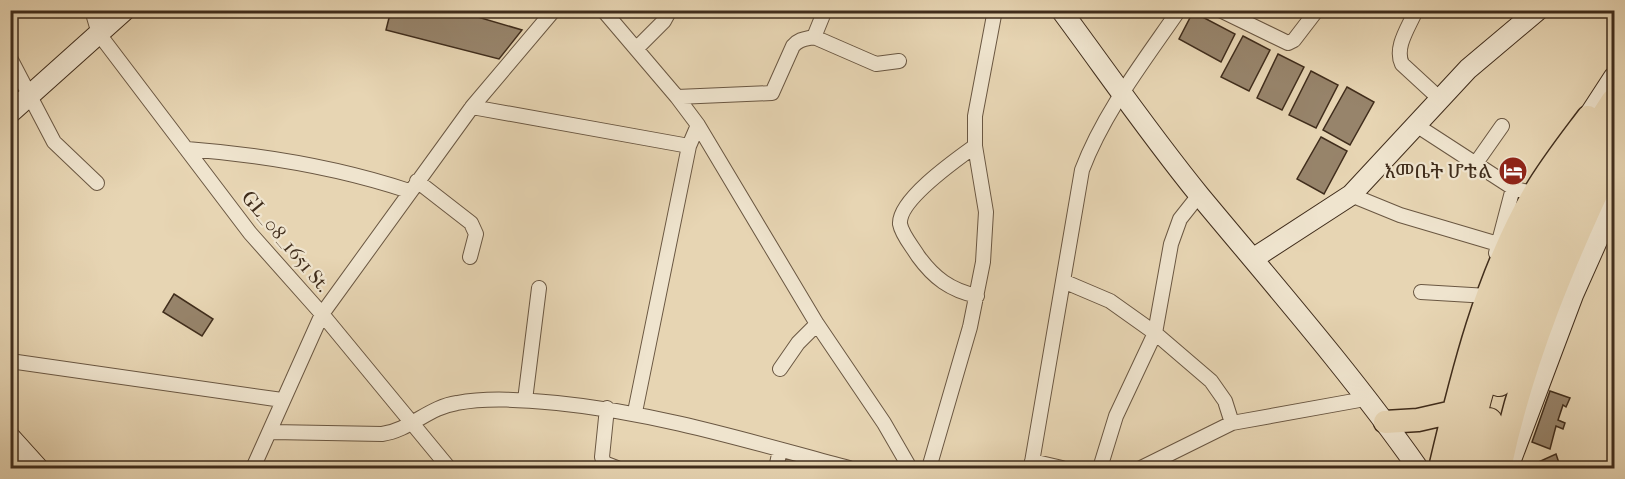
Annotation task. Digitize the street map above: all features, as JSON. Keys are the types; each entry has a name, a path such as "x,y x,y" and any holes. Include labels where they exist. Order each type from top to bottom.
{"highway":[{"path":"1588,117 1614,90"},
{"path":"1462,468 1485,368 1517,277 1547,213 1574,164 1614,102"},
{"path":"1482,468 1495,399 1523,315 1566,222 1614,135"}],"main road":[{"path":"10,113 125,10"},
{"path":"1061,10 1199,195 1254,258 1385,422 1418,468"},
{"path":"1254,258 1351,195 1468,69 1538,10"},
{"path":"1440,468 1453,412 1523,191 1588,117 1614,78"},
{"path":"1500,468 1536,335 1588,211 1614,156"},
{"path":"1508,468 1558,334 1609,232 1614,203"},
{"path":"1385,422 1418,420 1453,412"},
{"path":"12,441 38,468"}],"street":[{"path":"92,10 99,34"},
{"path":"253,468 272,432 282,400 322,314 472,108 554,10"},
{"path":"603,10 637,48 698,125 817,324 885,423 910,468"},
{"path":"637,48 664,21 670,10"},
{"path":"929,468 955,385 977,296 986,240 986,212 975,146 975,116 996,10"},
{"path":"1062,468 1032,465 1082,170 1090,148 1122,93 1179,10"},
{"path":"1220,10 1288,43 1294,40 1317,10"},
{"path":"1416,10 1402,42 1400,59 1402,64 1440,99"},
{"path":"814,37 821,12"},
{"name":"GL_08_1651 St.","path":"99,34 250,233 322,314 448,468"},
{"path":"677,97 772,93 793,46 798,40 814,37 876,64 899,61"},
{"path":"10,58 54,142 97,183"},
{"path":"472,108 689,146"},
{"path":"635,412 689,146 698,125"},
{"path":"1416,125 1523,191 1498,244 1488,296 1422,292"},
{"path":"1476,163 1502,126"},
{"path":"975,146 911,199 902,211 900,223 904,235 925,266 942,284 977,296"},
{"path":"187,149 241,153 302,162 413,186 471,223 476,234 470,257"},
{"path":"1100,468 1116,416 1155,333 1171,244 1180,219 1199,195"},
{"path":"1351,195 1400,215 1498,244"},
{"path":"1063,281 1110,301 1155,333 1211,381 1225,401 1232,423"},
{"path":"525,400 539,288"},
{"path":"780,369 798,343 817,324"},
{"path":"10,361 282,400"},
{"path":"1141,468 1232,423 1365,399"},
{"path":"272,432 382,435 411,424 438,408 458,402 525,400 635,412 849,468"},
{"path":"607,408 602,457 604,463 617,468"},
{"path":"776,468 780,450"}],"building":[{"path":"391,10 454,10 522,30 499,59 386,30"},
{"path":"1193,12 1235,34 1221,62 1179,39"},
{"path":"1243,36 1270,50 1249,91 1221,77"},
{"path":"1278,54 1304,67 1282,110 1257,98"},
{"path":"1311,71 1338,85 1316,128 1289,115"},
{"path":"1347,87 1374,102 1350,145 1323,130"},
{"path":"1321,137 1347,151 1324,194 1297,179"},
{"path":"174,294 213,319 202,336 163,312"},
{"path":"1550,391 1570,398 1566,407 1563,405 1558,420 1565,423 1563,429 1556,426 1550,449 1532,442"},
{"path":"1556,454 1559,463 1556,465 1557,468 1539,468 1536,463"}],"place":[{"name":"እመቤት ሆቴል","path":"1513,171"}]}
